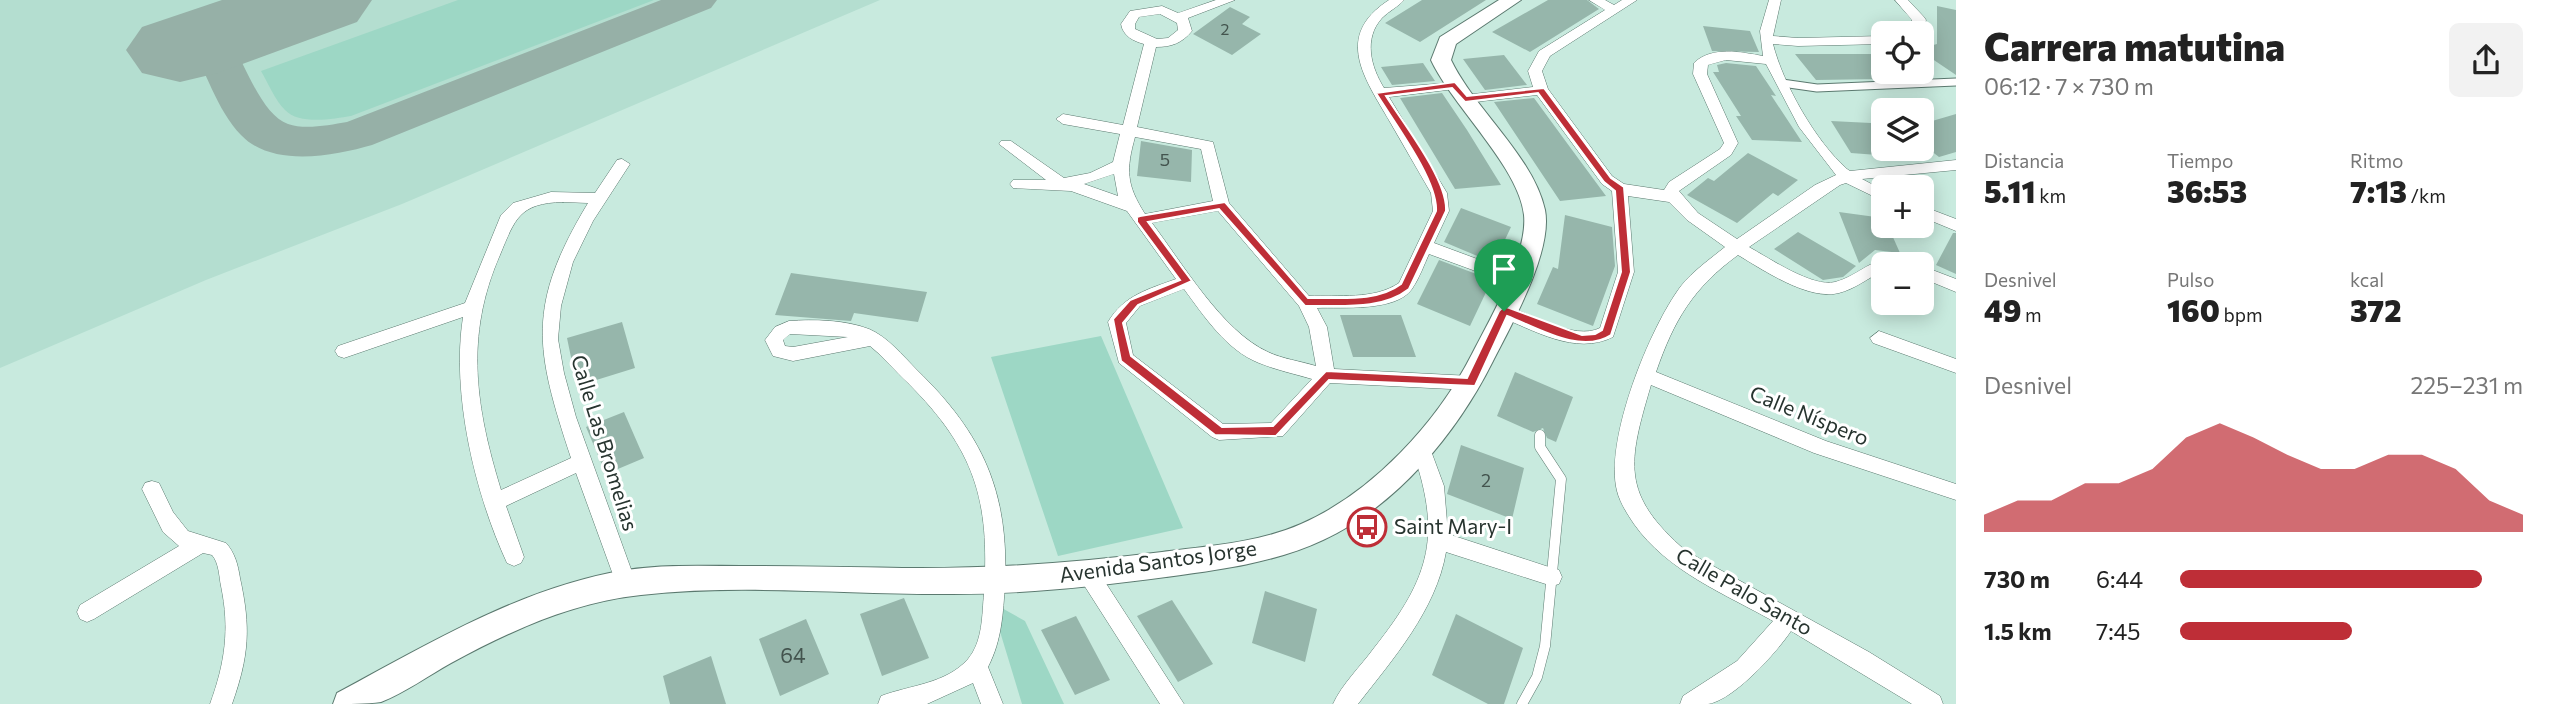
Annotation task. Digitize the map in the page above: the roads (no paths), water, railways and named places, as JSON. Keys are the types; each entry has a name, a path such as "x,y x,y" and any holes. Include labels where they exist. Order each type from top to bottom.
{"main road":[{"name":"Avenida Santos Jorge","path":"348,704 443,652 517,617 582,593 626,583 812,578 995,581 1089,575 1210,558 1301,536 1329,524 1362,500 1420,446 1471,383 1504,311 1534,233 1533,203 1441,60 1447,41 1512,0"}],"street":[{"path":"1178,17 1229,0"},
{"path":"1305,302 1377,300 1394,295 1405,287 1441,211 1439,193 1368,73 1363,41 1368,26 1384,8 1398,0"},
{"path":"1595,0 1615,10"},
{"path":"1631,0 1539,59 1535,71 1541,90 1607,180 1620,189 1672,197 1680,208 1739,248 1797,280 1827,289 1838,287 1871,269"},
{"path":"1775,0 1766,39 1771,61 1782,83 1826,156 1848,177 1871,189"},
{"path":"1901,0 1919,21"},
{"path":"1152,9 1178,17 1186,26 1182,36 1168,42 1150,42 1134,35 1128,24 1130,18 1152,9"},
{"path":"1766,39 1798,42 1871,40"},
{"path":"1150,42 1120,164 1120,179 1135,213 1234,337 1262,357 1326,376 1471,383"},
{"path":"1672,197 1674,186 1726,152 1731,143 1700,75 1701,63 1710,58 1731,56 1771,61"},
{"path":"1381,93 1541,90"},
{"path":"1063,119 1208,145 1222,205 1305,302 1318,327 1326,376"},
{"path":"1006,144 1062,184 1084,189 1135,213 1222,205"},
{"name":"Calle Las Bromelias","path":"622,164 599,198 568,254 556,294 550,328 554,371 581,462 626,583"},
{"path":"1018,184 1062,184 1094,177 1120,164"},
{"name":"Calle Palo Santo","path":"1932,704 1861,659 1679,557 1663,543 1637,511 1627,492 1623,456 1662,330 1679,300 1703,274 1832,181 1956,165"},
{"path":"1504,311 1581,339 1597,339 1607,332 1626,272 1620,189"},
{"path":"514,557 494,503 469,392 468,328 472,307 509,215 519,204 535,197 599,198"},
{"path":"1934,216 1956,225"},
{"path":"1424,246 1517,280"},
{"path":"1934,277 1956,286"},
{"path":"1187,281 1134,303 1117,322 1125,358 1219,432 1276,431 1326,376"},
{"path":"344,351 472,307"},
{"path":"1879,338 1956,366"},
{"path":"872,339 936,397 970,443 992,498 998,543 990,637 977,666 949,685 889,704"},
{"name":"Calle Níspero","path":"1648,376 1821,447 1956,492"},
{"path":"1344,704 1416,609 1431,577 1438,540 1433,475 1420,446"},
{"path":"494,503 581,462"},
{"path":"152,489 174,532 186,540 216,547 225,555 239,618 238,657 221,704"},
{"path":"1438,540 1552,577"},
{"path":"87,612 201,544"},
{"path":"1089,575 1173,704"},
{"path":"1691,704 1750,666 1766,650 1787,619"},
{"path":"977,666 992,704"}],"lane":[{"path":"1782,83 1817,88 1956,82"},
{"path":"1522,704 1537,677 1545,646 1561,479 1540,447 1540,435"}],"place":[{"name":"Saint Mary-I","path":"1367,527"}]}
